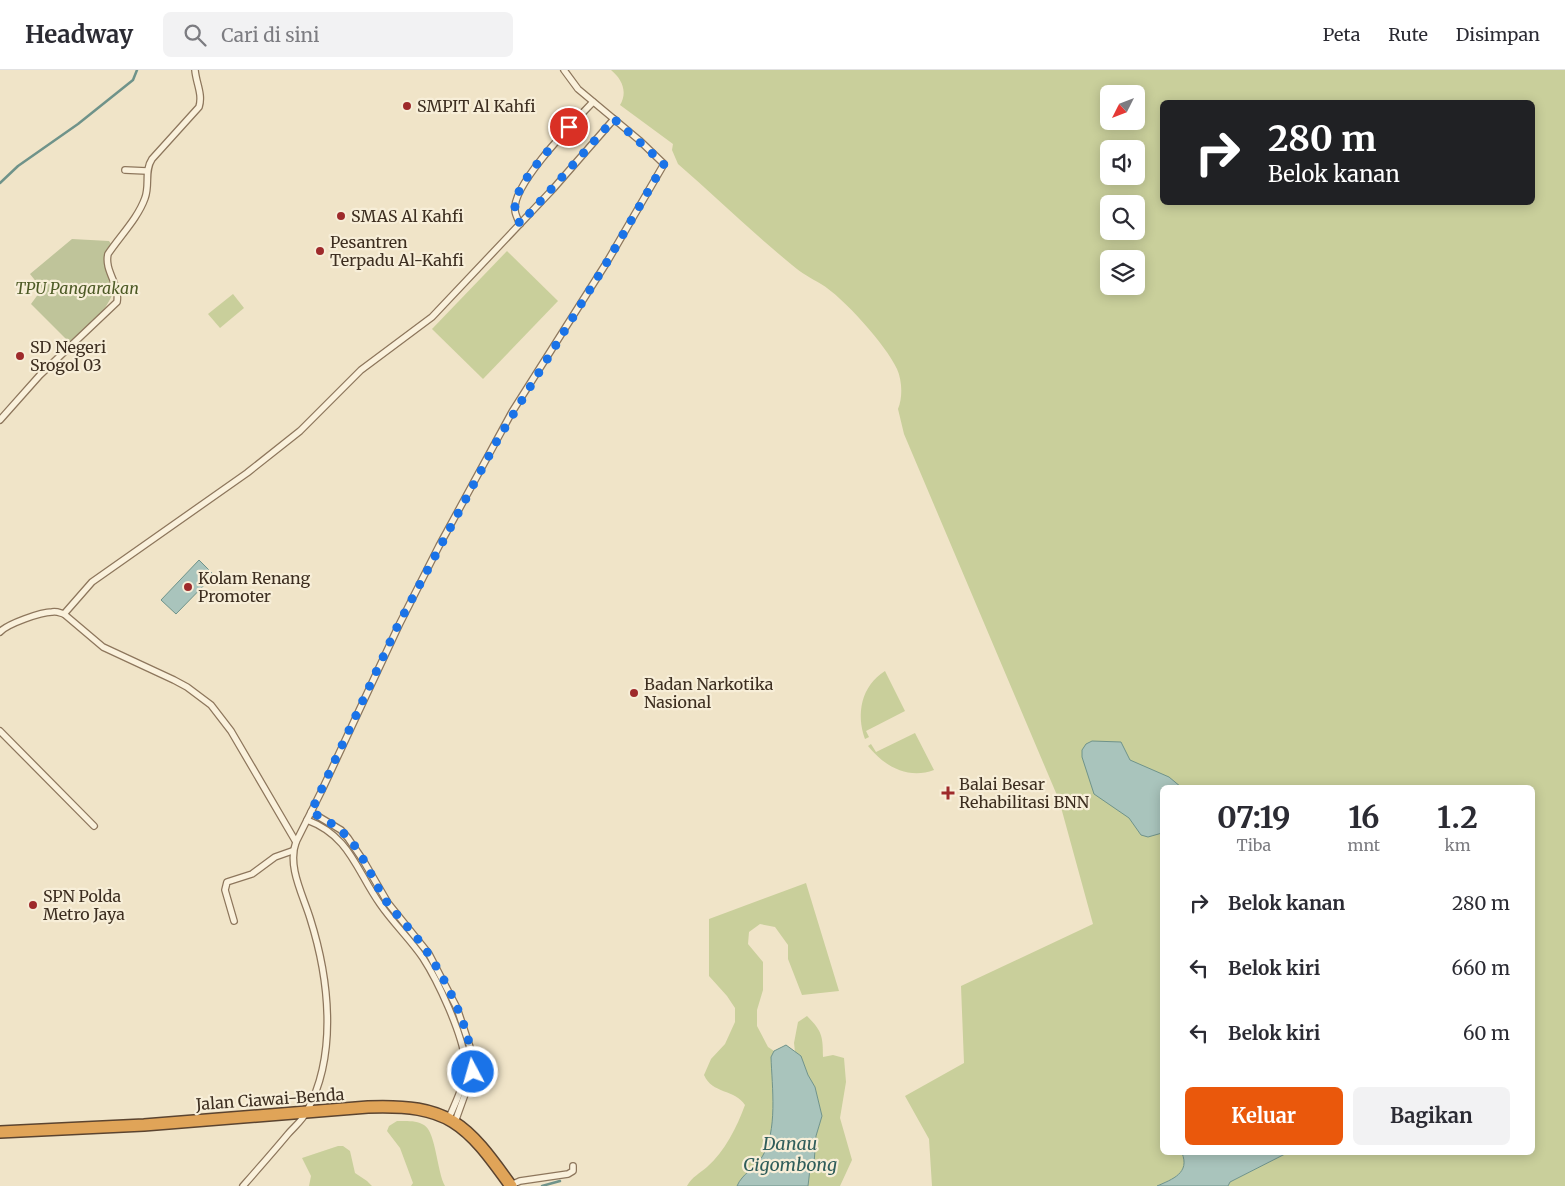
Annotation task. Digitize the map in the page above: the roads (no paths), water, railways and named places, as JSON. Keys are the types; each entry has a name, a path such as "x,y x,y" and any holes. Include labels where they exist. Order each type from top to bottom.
{"highway":[{"name":"Jalan Ciawai-Benda","path":"0,1132 144,1125 368,1107 402,1107 425,1110 452,1120 475,1139 511,1186"}],"street":[{"path":"0,420 40,375 117,302 117,288 107,259 111,249 142,204 147,190 148,171 152,159 199,107 201,98 196,84 195,70"},
{"path":"243,1186 307,1112 316,1091 326,1043 326,986 320,954 294,867 292,851 398,625 498,439 607,262 664,164 573,84 564,70"},
{"path":"520,224 515,210 521,188 537,164 593,102"},
{"path":"64,614 82,591 92,582 233,484 293,437 361,370 432,317 520,224 614,119"},
{"path":"125,170 148,171"},
{"path":"0,631 6,627 46,613 57,612 64,614 104,647 187,687 210,705 232,731 296,842"},
{"path":"0,730 94,826"},
{"path":"311,812 340,830 348,838 382,894 432,960 456,1008 472,1050 473,1072 452,1120"},
{"path":"307,820 318,824 342,842 357,863 375,897 423,958 450,1011 464,1053 466,1071 452,1120"},
{"path":"234,921 226,890 227,882 259,871 275,856 292,851"},
{"path":"375,897 382,894"},
{"path":"511,1186 520,1181 568,1174 573,1170 573,1166"}],"water":[{"name":"Kolam Renang Promoter","path":"199,560 214,575 176,614 161,600"},
{"path":"1092,741 1121,742 1130,760 1169,777 1179,785 1160,785 1160,834 1148,837 1141,835 1129,818 1094,794 1082,757 1082,750 1086,744"},
{"name":"Danau Cigombong","path":"786,1045 801,1056 815,1087 822,1116 816,1136 814,1164 810,1169 808,1186 737,1186 762,1157 767,1146 773,1108 771,1057 774,1051"},
{"path":"1183,1155 1283,1155 1230,1182 1228,1186 1157,1186 1174,1178 1182,1170 1184,1160"}],"waterway":[{"path":"0,183 18,166 78,124 133,80 137,70"},
{"path":"542,1186 560,1181"}],"place":[{"name":"SMPIT Al Kahfi","path":"407,106"},
{"name":"SMAS Al Kahfi","path":"341,216"},
{"name":"Pesantren Terpadu Al-Kahfi","path":"320,251"},
{"name":"SD Negeri Srogol 03","path":"20,356"},
{"name":"Kolam Renang Promoter","path":"188,587"},
{"name":"Badan Narkotika Nasional","path":"634,693"},
{"name":"Balai Besar Rehabilitasi BNN","path":"948,793"},
{"name":"SPN Polda Metro Jaya","path":"33,905"}],"park label":[{"name":"TPU Pangarakan","path":"77,288"}]}
